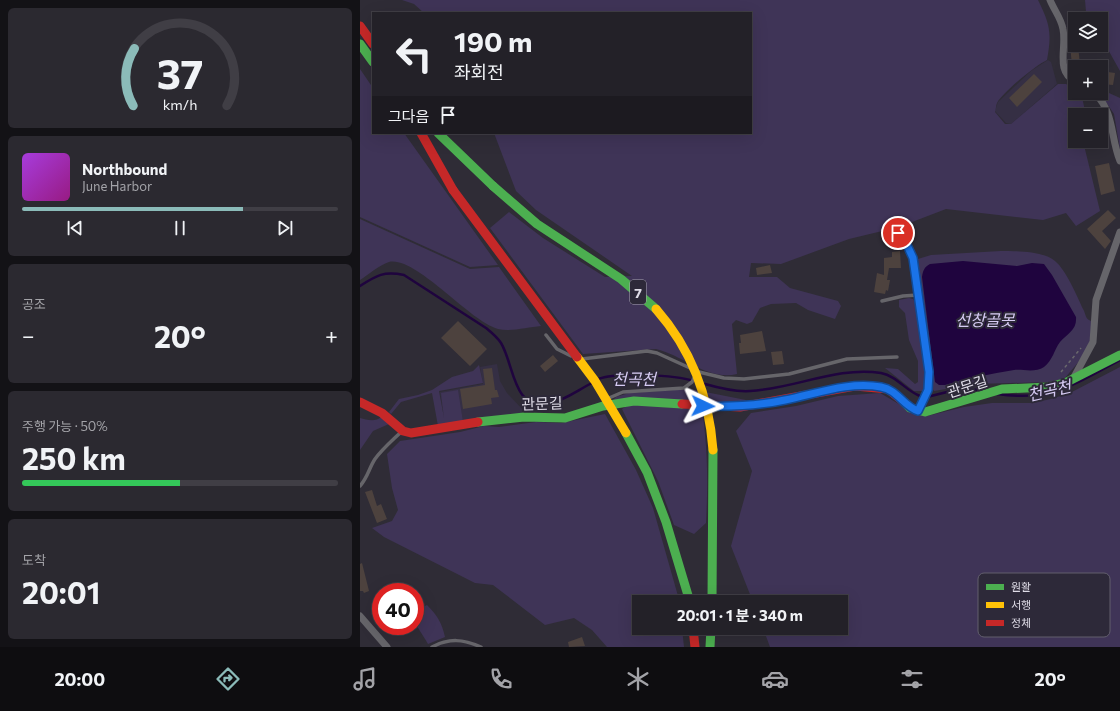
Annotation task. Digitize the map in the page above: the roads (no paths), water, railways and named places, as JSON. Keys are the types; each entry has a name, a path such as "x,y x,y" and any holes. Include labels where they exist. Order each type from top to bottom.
{"main road":[{"path":"360,26 372,43"},
{"path":"360,44 372,61"},
{"path":"422,134 453,190 595,381 626,433 647,472 664,514 688,595"},
{"name":"7","path":"439,134 525,215 635,290 659,312 686,350 699,375 707,399 712,426 712,595"},
{"name":"관문길","path":"403,430 418,433 479,422 524,417 565,418 593,409 634,401 740,407 784,400 841,388 870,386 882,387 893,391 910,408 926,412 947,407 1002,389 1048,386 1073,380 1120,355"},
{"path":"360,402 382,413 403,430"},
{"path":"694,635 695,647"},
{"path":"710,647 711,635"}],"street":[{"path":"1050,0 1064,30 1063,71 1068,77"},
{"path":"1100,100 1110,115 1115,145 1120,161"},
{"path":"1073,380 1093,342 1096,300 1120,232"},
{"path":"360,616 387,647"}],"lane":[{"path":"898,233 907,245 913,258 930,378 928,390 918,411"},
{"path":"882,301 918,295"},
{"path":"546,335 557,348 575,358 647,351 663,355 698,371 714,376 744,379 789,374 847,359 897,357"},
{"path":"593,409 609,398 623,392 684,388 693,380 698,371"},
{"path":"360,486 368,476 371,466 380,453 403,430"},
{"path":"432,647 443,641 463,640 480,647"}],"water":[{"name":"선창골못","path":"963,261 1017,266 1032,263 1044,264 1076,317 1076,321 1071,331 1060,342 1044,367 1037,370 1014,370 997,373 945,385 939,385 935,382 922,277 925,268 930,264"}],"waterway":[{"name":"천곡천","path":"360,286 381,275 391,273 404,275 486,328 501,343 516,384 521,393 528,400 536,404 554,403 592,383"},
{"name":"천곡천","path":"997,394 1016,396 1048,393 1062,389 1089,377 1120,360"},
{"name":"천곡천","path":"705,384 733,390 750,391 783,386 832,375 865,372 881,373 892,377 910,391 920,396"},
{"name":"천곡천","path":"598,379 618,376 646,375 674,377 694,381"},
{"name":"천곡천","path":"927,397 959,389 983,390"}]}
